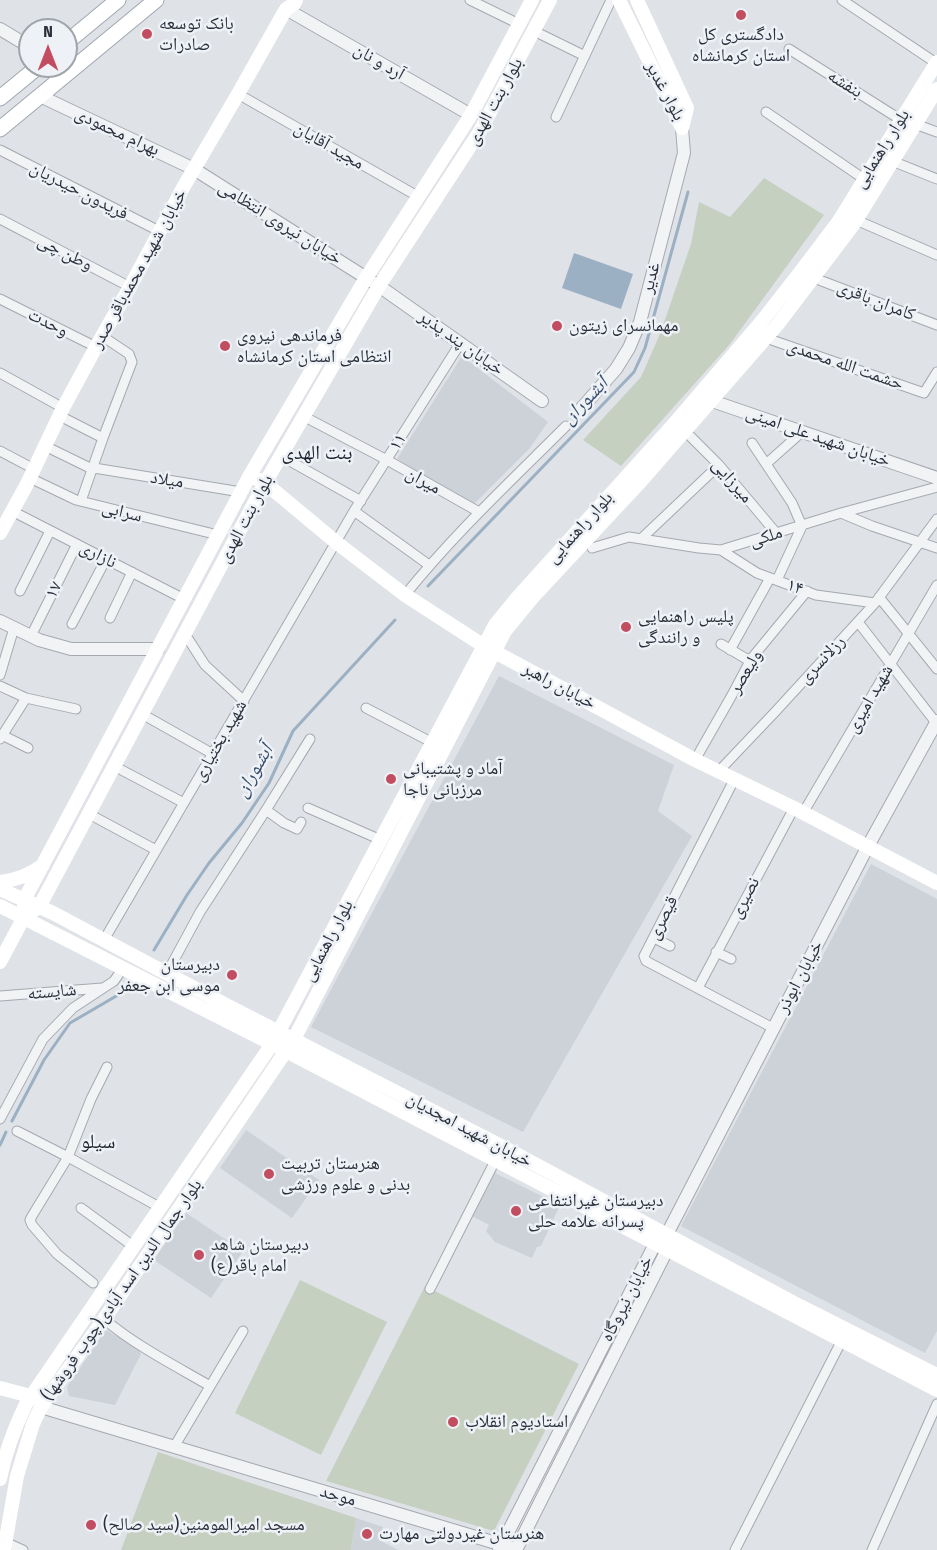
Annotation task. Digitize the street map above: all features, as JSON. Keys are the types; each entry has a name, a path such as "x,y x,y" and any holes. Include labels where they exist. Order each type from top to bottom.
{"main road":[{"path":"78,33 118,0"},
{"path":"0,129 156,0"},
{"name":"بلوار بنت الهدی","path":"24,900 250,476 366,278 471,115 532,0"},
{"name":"بلوار بنت الهدی","path":"24,917 39,907 265,483 379,286 480,131 550,0"},
{"name":"بلوار غدیر","path":"619,0 682,128"},
{"name":"بلوار غدیر","path":"637,0 687,108 682,128"},
{"name":"خیابان شهید محمدباقر صدر","path":"1,530 159,231 290,3"},
{"name":"بلوار راهنمایی","path":"276,1038 433,743 489,649 532,598 685,431 706,397 839,220 937,63"},
{"path":"0,99 25,78"},
{"name":"بلوار راهنمایی","path":"290,1045 489,649 495,625 517,598 706,397 766,338 856,220 937,90"},
{"name":"خیابان راهبر","path":"250,476 265,483 337,543 405,595 489,649 694,760 868,846 937,883"},
{"path":"112,737 126,745"},
{"path":"0,882 31,873 45,864"},
{"name":"خیابان شهید امجدیان","path":"0,889 167,973 276,1038"},
{"path":"0,962 24,917 24,900"},
{"name":"خیابان شهید امجدیان","path":"0,906 123,968 276,1038 502,1147 663,1243"},
{"name":"بلوار جمال الدین اسد آبادی(چوب فروشها)","path":"0,1479 3,1459 29,1400 276,1038"},
{"name":"خیابان شهید امجدیان","path":"290,1045 496,1160 845,1335 937,1376"},
{"name":"بلوار جمال الدین اسد آبادی(چوب فروشها)","path":"4,1546 17,1476 33,1424 43,1404 104,1319 290,1045"},
{"name":"خیابان شهید امجدیان","path":"845,1335 937,1390"},
{"path":"0,1388 43,1404"},
{"path":"0,1397 29,1400"}],"street":[{"path":"470,0 519,24"},
{"path":"556,117 611,0"},
{"path":"842,0 937,63"},
{"name":"آرد و نان","path":"290,3 471,115"},
{"path":"0,29 18,40"},
{"path":"534,31 585,56"},
{"name":"بنفشه","path":"789,49 901,120"},
{"name":"مجید آقایان","path":"238,94 419,197"},
{"name":"بهرام محمودی","path":"40,96 194,169"},
{"path":"766,112 864,179"},
{"path":"915,124 937,132"},
{"name":"غدیر","path":"580,411 616,369 629,348 640,322 684,153 682,128"},
{"name":"فریدون حیدریان","path":"0,150 159,231"},
{"path":"892,161 937,179"},
{"name":"خیابان نیروی انتظامی","path":"194,169 379,286"},
{"name":"وطن چی","path":"0,220 130,287"},
{"path":"856,220 937,255"},
{"name":"کامران باقری","path":"814,278 937,325"},
{"name":"خیابان پند پذیر","path":"379,286 542,401"},
{"name":"وحدت","path":"0,299 99,341"},
{"name":"حشمت الله محمدی","path":"766,338 924,393 937,372"},
{"path":"81,501 132,362 129,354 99,341"},
{"name":"۱۱","path":"337,543 354,511 461,342"},
{"path":"0,373 103,438"},
{"name":"خیابان شهید علی امینی","path":"706,397 937,478"},
{"name":"میران","path":"303,416 479,512"},
{"path":"405,595 429,564 566,426"},
{"name":"میرزایی","path":"685,431 719,465 777,534"},
{"path":"766,464 802,431"},
{"path":"730,650 774,579 802,526 792,503 752,443"},
{"name":"میلاد","path":"45,446 92,467 241,492"},
{"name":"سرابی","path":"0,451 32,474 81,501 218,535"},
{"path":"281,456 361,501"},
{"path":"642,538 719,465"},
{"name":"ملکی","path":"592,548 629,537 721,550 841,513 937,487"},
{"name":"نازاری","path":"12,511 184,599"},
{"path":"354,511 429,564"},
{"path":"841,513 937,548"},
{"name":"رزلانسری","path":"718,772 858,622 937,519"},
{"path":"20,591 50,531"},
{"name":"شهید بختیاری","path":"104,940 337,543"},
{"name":"۱۷","path":"31,636 77,544"},
{"name":"۱۴","path":"721,550 757,573 816,595 877,600"},
{"path":"72,624 106,559"},
{"path":"110,618 132,572"},
{"name":"شهید امیری","path":"798,811 937,585"},
{"name":"ولیعصر","path":"694,760 750,661 807,591"},
{"path":"877,600 937,669"},
{"path":"0,621 39,640 71,649 158,649"},
{"path":"858,622 937,723"},
{"path":"0,675 14,628"},
{"path":"185,634 205,665 244,701"},
{"path":"721,644 750,661"},
{"path":"0,686 26,698 76,709"},
{"path":"26,698 1,737 28,748"},
{"path":"366,708 433,743"},
{"path":"142,714 213,754"},
{"name":"خیابان ابوذر","path":"663,1243 868,846 937,723"},
{"path":"167,973 200,912 310,739"},
{"path":"114,766 184,803"},
{"name":"قیصری","path":"734,780 644,959 773,1028"},
{"path":"308,808 381,840"},
{"path":"266,810 297,829 301,822"},
{"name":"نصیری","path":"698,988 716,952 798,811"},
{"path":"89,814 156,850"},
{"path":"654,938 670,946"},
{"path":"716,952 731,959"},
{"path":"0,1119 43,1039 73,1008 114,981 123,968"},
{"name":"شایسته","path":"0,996 104,987"},
{"path":"93,1283 57,1254 30,1220 68,1157 107,1067"},
{"path":"17,1131 161,1208"},
{"path":"430,1289 502,1147"},
{"path":"81,1208 133,1246"},
{"name":"خیابان نیروگاه","path":"500,1547 663,1243"},
{"name":"خیابان نیروگاه","path":"516,1550 663,1243"},
{"path":"104,1319 147,1351 210,1386"},
{"path":"174,1447 243,1331"},
{"path":"735,1550 845,1335"},
{"name":"موحد","path":"43,1404 174,1447 516,1550"},
{"path":"872,1550 937,1404"},
{"path":"4,1546 23,1550"}],"shaded area":[{"path":"462,356 548,422 529,449 472,506 397,459"},
{"path":"499,676 674,765 658,811 692,836 523,1132 311,1027"},
{"path":"871,864 937,899 937,1331 925,1353 681,1226"},
{"name":"هنرستان تربیت بدنی و علوم ورزشی","path":"246,1130 319,1180 292,1218 220,1168"},
{"name":"دبیرستان غیرانتفاعی پسرانه علامه حلی","path":"495,1173 560,1205 541,1246 537,1247 532,1258 495,1242 486,1231 489,1225 472,1216"},
{"name":"دبیرستان شاهد امام باقر(ع)","path":"186,1213 243,1251 211,1298 154,1260"},
{"path":"106,1330 138,1348 141,1354 115,1405 69,1396 67,1387"},
{"name":"هنرستان غیردولتی مهارت","path":"356,1518 383,1527 379,1540 398,1550 351,1550"}],"green space":[{"path":"764,178 824,215 730,344 621,466 583,440 641,377 660,334 691,244 699,202 730,217"},
{"path":"300,1280 387,1322 321,1455 235,1413"},
{"name":"استادیوم انقلاب","path":"425,1286 579,1364 494,1531 326,1481"},
{"path":"158,1452 356,1518 351,1550 121,1550"}],"water":[{"path":"574,253 633,274 621,309 562,288"}],"waterway":[{"name":"آبشوران","path":"428,586 634,372 645,348 688,192"},
{"name":"آبشوران","path":"154,950 209,863 242,823 269,783 293,731 395,620"},
{"name":"آبشوران","path":"12,1121 44,1060 70,1023 130,988"},
{"name":"آبشوران","path":"0,1145 6,1132"}],"place":[{"name":"دادگستری کل استان کرمانشاه","path":"741,15"},
{"name":"بانک توسعه صادرات","path":"147,34"},
{"name":"مهمانسرای زیتون","path":"557,326"},
{"name":"فرماندهی نیروی انتظامی استان کرمانشاه","path":"225,346"},
{"name":"پلیس راهنمایی و رانندگی","path":"626,627"},
{"name":"آماد و پشتیبانی مرزبانی ناجا","path":"391,779"},
{"name":"دبیرستان موسی ابن جعفر","path":"232,975"},
{"name":"هنرستان تربیت بدنی و علوم ورزشی","path":"269,1174"},
{"name":"دبیرستان غیرانتفاعی پسرانه علامه حلی","path":"516,1211"},
{"name":"دبیرستان شاهد امام باقر(ع)","path":"199,1255"},
{"name":"استادیوم انقلاب","path":"453,1422"},
{"name":"مسجد امیرالمومنین(سید صالح)","path":"91,1525"},
{"name":"هنرستان غیردولتی مهارت","path":"367,1534"}],"district":[{"name":"بنت الهدی","path":"317,453"},
{"name":"سیلو","path":"98,1142"}]}
